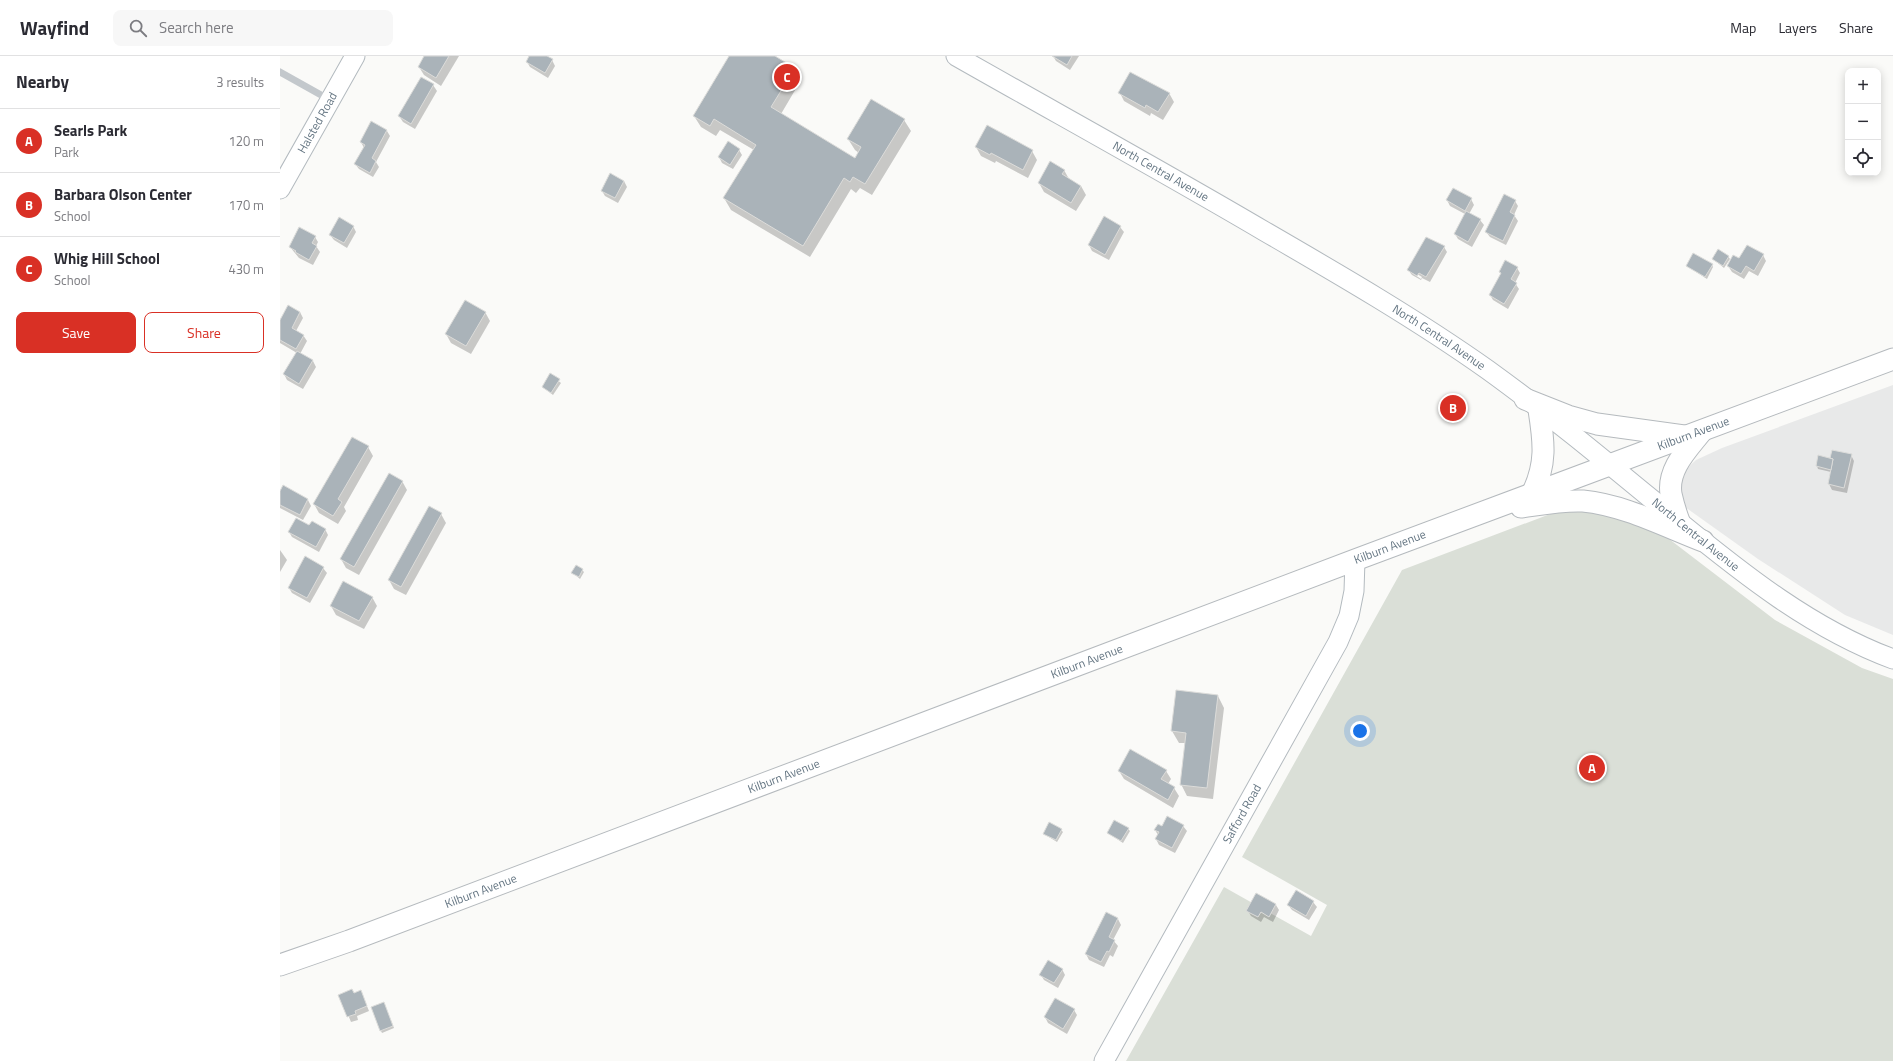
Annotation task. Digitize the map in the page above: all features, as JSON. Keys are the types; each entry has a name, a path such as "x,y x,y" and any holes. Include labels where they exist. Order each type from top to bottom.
{"main road":[{"name":"Halsted Road","path":"280,189 355,56"},
{"name":"North Central Avenue","path":"956,56 1198,192 1387,302 1488,371 1532,404 1744,575 1796,610 1871,651 1893,659"},
{"name":"Kilburn Avenue","path":"280,965 364,936 1355,560 1893,359"},
{"path":"1532,404 1597,424 1695,433 1676,466 1671,478 1671,493 1679,522"},
{"path":"1532,404 1544,442 1543,467 1532,494"},
{"path":"1483,512 1564,501 1583,502 1628,512 1702,541"},
{"name":"Safford Road","path":"1104,1061 1338,642 1349,616 1354,591 1355,560"}],"lane":[{"path":"280,72 330,100"}],"shaded area":[{"path":"1893,385 1893,635 1845,615 1758,559 1685,507 1678,485 1683,472 1696,460 1722,448"},
{"path":"1566,508 1609,508 1656,529 1775,620 1862,668 1893,679 1893,1061 1126,1061 1224,887 1311,936 1327,905 1242,857 1402,570"}],"building":[{"path":"424,56 449,56 436,78 418,67"},
{"path":"529,56 547,56 553,59 545,73 526,62"},
{"path":"729,56 775,56 795,68 771,107 855,158 861,147 847,139 871,99 905,119 865,184 853,177 850,182 844,178 803,246 723,198 756,145 714,119 710,126 693,116"},
{"path":"1052,56 1072,56 1067,65"},
{"path":"1130,72 1170,93 1158,112 1146,105 1145,108 1118,93"},
{"path":"421,77 434,84 411,124 398,116"},
{"path":"371,121 387,130 372,158 376,161 370,173 354,164 365,145 360,142"},
{"path":"987,125 1033,150 1023,170 991,153 990,155 975,147"},
{"path":"728,141 740,149 730,165 718,157"},
{"path":"1050,161 1065,170 1062,174 1081,186 1071,203 1038,183"},
{"path":"610,173 624,181 615,198 601,191"},
{"path":"1453,188 1472,198 1465,211 1446,200"},
{"path":"1504,194 1516,200 1510,212 1515,215 1503,241 1485,232"},
{"path":"1466,211 1481,219 1468,242 1454,234"},
{"path":"1104,216 1121,226 1105,255 1088,245"},
{"path":"339,217 354,226 344,243 329,235"},
{"path":"299,227 316,236 312,243 317,246 309,260 289,247"},
{"path":"1426,237 1445,246 1426,277 1419,273 1417,276 1407,270"},
{"path":"1747,245 1764,254 1754,271 1746,266 1741,274 1727,266 1733,255 1739,258"},
{"path":"1718,249 1729,256 1723,266 1712,259"},
{"path":"1693,253 1713,264 1705,277 1686,266"},
{"path":"1505,260 1518,267 1511,279 1517,283 1504,304 1489,295 1501,273 1499,272"},
{"path":"465,300 486,312 466,346 445,334"},
{"path":"288,305 300,312 292,328 304,335 296,349 280,340 280,320"},
{"path":"297,351 313,360 299,384 283,374"},
{"path":"550,373 560,379 551,393 542,387"},
{"path":"352,437 369,446 338,499 342,502 333,516 313,504"},
{"path":"1832,450 1852,454 1844,488 1828,484 1833,459 1830,458"},
{"path":"1818,455 1833,459 1831,470 1816,466"},
{"path":"389,473 403,481 354,567 340,559"},
{"path":"283,485 308,499 300,515 280,505 280,491"},
{"path":"429,506 442,513 401,587 388,580"},
{"path":"296,518 309,525 312,521 326,529 316,547 288,532"},
{"path":"305,556 324,567 307,598 288,588"},
{"path":"576,565 583,569 579,577 571,573"},
{"path":"343,581 373,597 359,621 330,606"},
{"path":"1176,690 1218,695 1207,788 1180,785 1186,733 1171,731"},
{"path":"1130,749 1167,770 1161,779 1175,787 1168,800 1118,771"},
{"path":"1167,816 1184,825 1172,848 1155,839 1159,832 1154,830 1158,824 1162,826"},
{"path":"1114,820 1129,828 1121,841 1107,833"},
{"path":"1049,822 1062,829 1056,840 1043,834"},
{"path":"1296,890 1314,901 1306,916 1287,905"},
{"path":"1256,893 1276,904 1269,917 1261,912 1258,917 1246,911"},
{"path":"1106,912 1118,918 1109,937 1115,940 1109,952 1107,951 1101,962 1085,954"},
{"path":"1048,960 1063,969 1054,983 1039,975"},
{"path":"352,989 354,993 361,990 367,1006 355,1011 356,1014 347,1017 338,995"},
{"path":"1055,998 1075,1009 1063,1029 1044,1017"},
{"path":"384,1002 393,1026 380,1031 371,1007"}],"place":[{"name":"Whig Hill School","path":"787,77"},
{"name":"Barbara Olson Center","path":"1453,408"},
{"name":"Searls Park","path":"1592,768"}]}
